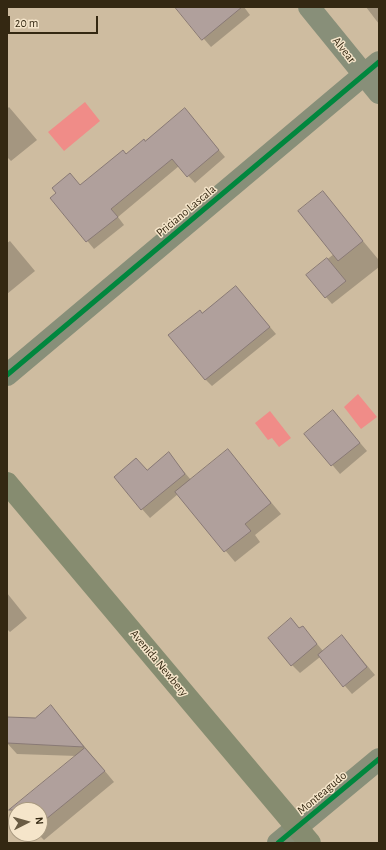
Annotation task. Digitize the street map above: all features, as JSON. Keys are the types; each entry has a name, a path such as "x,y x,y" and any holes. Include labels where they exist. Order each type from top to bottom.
{"main road":[{"name":"Avenida Newbery","path":"7,482 304,835"}],"street":[{"name":"Alvear","path":"309,7 371,69 379,93"},
{"name":"Priciano Lascala","path":"7,375 371,69"},
{"name":"Monteagudo","path":"278,843 304,835 379,759"}],"shaded area":[{"path":"85,102 100,121 64,151 48,132"},
{"path":"358,394 377,417 361,429 344,407"},
{"path":"270,411 291,438 279,447 272,438 268,440 255,423"}],"building":[{"path":"175,7 242,7 202,40"},
{"path":"185,108 219,150 187,177 172,159 111,209 118,217 86,242 50,198 56,193 52,188 70,173 80,185 123,150 126,154 144,139 145,141"},
{"path":"323,191 363,241 338,261 298,211"},
{"path":"327,258 346,281 325,298 306,275"},
{"path":"236,286 270,327 205,380 168,335 200,310 202,313"},
{"path":"333,410 360,443 331,466 304,434"},
{"path":"228,449 271,503 245,524 251,531 224,552 175,492"},
{"path":"169,452 185,474 141,510 114,477 136,458 147,470"},
{"path":"291,618 299,628 303,626 317,644 291,666 268,638"},
{"path":"342,635 367,667 343,687 318,655"},
{"path":"51,705 84,747 7,743 7,717 35,718"},
{"path":"85,748 105,771 48,817 48,802 19,802"}],"cycle path":[{"path":"7,375 379,62"},
{"path":"278,843 379,759"}]}
